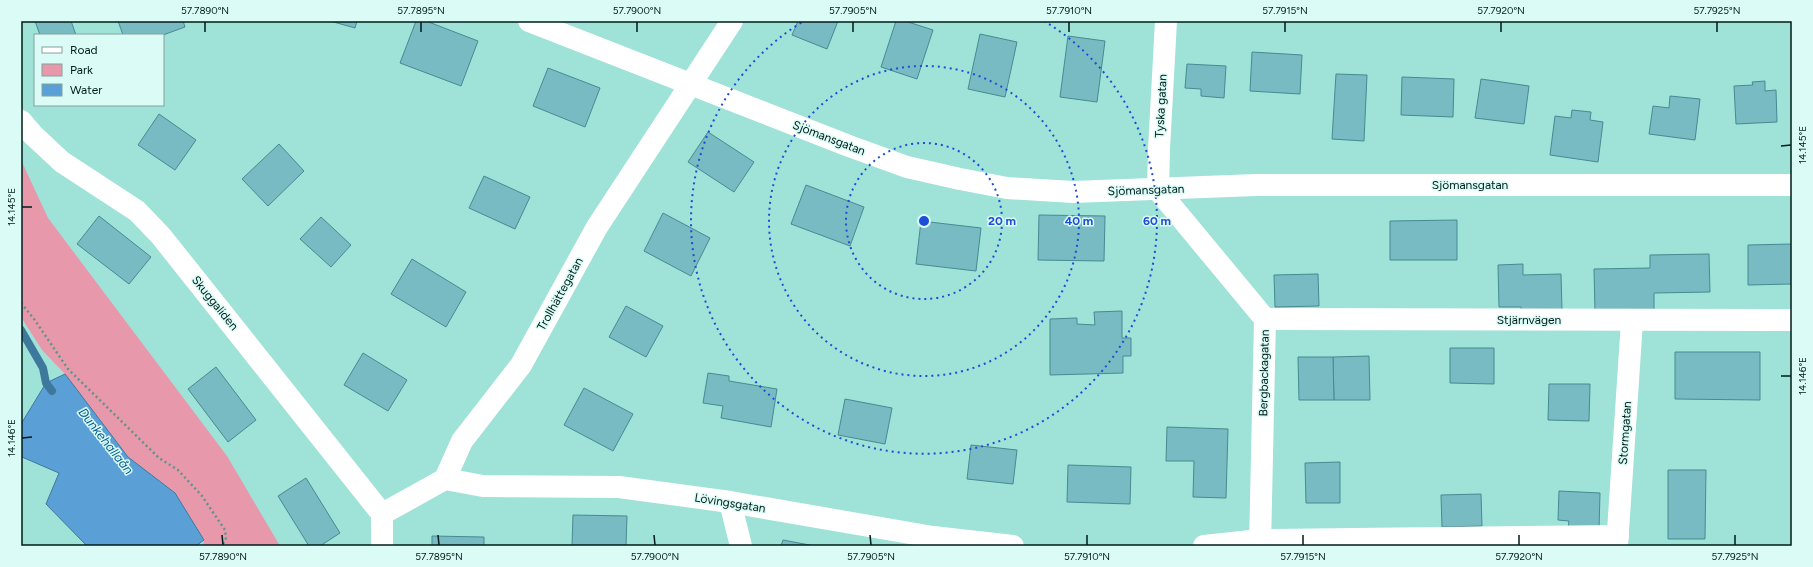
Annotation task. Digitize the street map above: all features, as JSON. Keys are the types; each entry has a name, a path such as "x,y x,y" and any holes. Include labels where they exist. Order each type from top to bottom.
{"street":[{"name":"Sjömansgatan","path":"529,21 907,167 1007,188 1073,192 1158,190 1256,185 1792,185"},
{"name":"Trollhättegatan","path":"445,479 462,441 521,365 597,226 689,84 732,21"},
{"name":"Tyska gatan","path":"1158,190 1166,21"},
{"name":"Skuggaliden","path":"21,121 33,136 62,162 137,211 162,236 382,514"},
{"name":"Bergbackagatan","path":"1158,190 1265,319 1260,543"},
{"name":"Stjärnvägen","path":"1265,319 1632,321 1792,320"},
{"name":"Stormgatan","path":"1618,541 1632,321"},
{"name":"Lövingsgatan","path":"445,479 483,486 619,487 730,502 933,537 1013,546"},
{"path":"382,546 382,514 445,479"},
{"path":"730,502 741,546"},
{"path":"1204,546 1260,543 1618,541"}],"path":[{"path":"21,303 34,319 68,369 159,458 178,470 202,496 225,530 226,538 222,546"}],"green space":[{"path":"21,160 48,218 227,456 280,546 203,546 204,540 175,493 128,457 65,374 42,350 21,317"}],"water":[{"path":"65,374 128,457 175,493 204,540 196,546 87,546 46,504 59,473 22,457 21,424 46,383"}],"building":[{"path":"35,21 71,21 76,34 40,34"},
{"path":"118,21 183,21 185,27 164,35 123,34"},
{"path":"330,21 357,21 355,28"},
{"path":"416,21 426,21 478,41 461,86 400,63"},
{"path":"798,21 838,21 827,49 792,35"},
{"path":"896,21 905,21 933,30 917,79 881,67"},
{"path":"980,34 1017,42 1005,97 968,89"},
{"path":"1068,36 1105,41 1097,102 1060,97"},
{"path":"1252,52 1302,55 1300,94 1250,91"},
{"path":"1187,64 1226,66 1224,98 1201,96 1201,89 1185,88"},
{"path":"548,68 600,88 585,127 533,106"},
{"path":"1336,74 1367,75 1364,141 1332,139"},
{"path":"1402,77 1454,79 1453,117 1401,115"},
{"path":"1481,79 1529,86 1524,124 1475,118"},
{"path":"1765,81 1765,91 1776,90 1777,122 1736,124 1734,86 1753,85 1752,82"},
{"path":"1670,96 1700,99 1695,140 1649,134 1653,106 1669,108"},
{"path":"1572,110 1591,112 1590,120 1603,122 1598,162 1550,155 1555,116 1571,118"},
{"path":"159,114 196,140 175,170 138,145"},
{"path":"708,132 754,162 734,192 688,162"},
{"path":"279,144 304,171 268,206 242,179"},
{"path":"484,176 530,197 515,229 469,208"},
{"path":"806,185 864,207 850,246 791,224"},
{"path":"663,213 710,238 691,276 644,251"},
{"path":"1039,215 1105,216 1104,261 1038,260"},
{"path":"99,216 151,257 129,284 77,244"},
{"path":"321,217 351,245 331,267 300,239"},
{"path":"1457,220 1457,260 1390,260 1390,221"},
{"path":"921,221 981,228 976,271 916,264"},
{"path":"1792,244 1792,284 1748,285 1748,245"},
{"path":"1709,254 1710,292 1654,293 1654,311 1595,312 1594,269 1650,268 1650,255"},
{"path":"412,259 466,292 446,327 391,294"},
{"path":"1523,264 1523,275 1561,274 1562,310 1521,311 1521,307 1499,307 1498,265"},
{"path":"1318,274 1319,306 1275,307 1274,275"},
{"path":"626,306 663,326 646,357 609,337"},
{"path":"1122,311 1122,338 1131,338 1131,356 1123,356 1123,373 1050,375 1050,319 1077,318 1077,324 1095,325 1094,312"},
{"path":"1450,348 1494,348 1494,384 1450,383"},
{"path":"1675,352 1760,352 1760,400 1675,399"},
{"path":"363,353 407,380 388,411 344,385"},
{"path":"1369,356 1370,400 1334,400 1333,357"},
{"path":"1298,357 1333,357 1334,400 1299,400"},
{"path":"216,367 256,420 228,442 188,389"},
{"path":"708,373 729,376 729,381 777,389 771,427 721,418 723,406 703,403"},
{"path":"1549,384 1590,384 1589,421 1548,420"},
{"path":"584,388 633,414 613,451 564,425"},
{"path":"845,399 892,408 885,444 838,435"},
{"path":"1167,427 1228,429 1226,498 1193,497 1194,461 1166,461"},
{"path":"971,445 1017,450 1013,484 967,479"},
{"path":"1340,462 1340,503 1306,503 1305,463"},
{"path":"1068,465 1131,467 1130,504 1067,502"},
{"path":"1668,470 1706,470 1705,539 1668,539"},
{"path":"306,478 340,533 320,546 309,546 278,496"},
{"path":"1559,491 1600,493 1599,530 1568,528 1569,521 1558,520"},
{"path":"1481,494 1482,526 1442,527 1441,495"},
{"path":"573,515 627,516 626,546 572,546"},
{"path":"432,536 484,537 484,546 432,546"},
{"path":"783,540 815,546 781,546"}],"waterway":[{"name":"Dunkehallaån","path":"21,330 43,368 46,383 52,391"}]}
